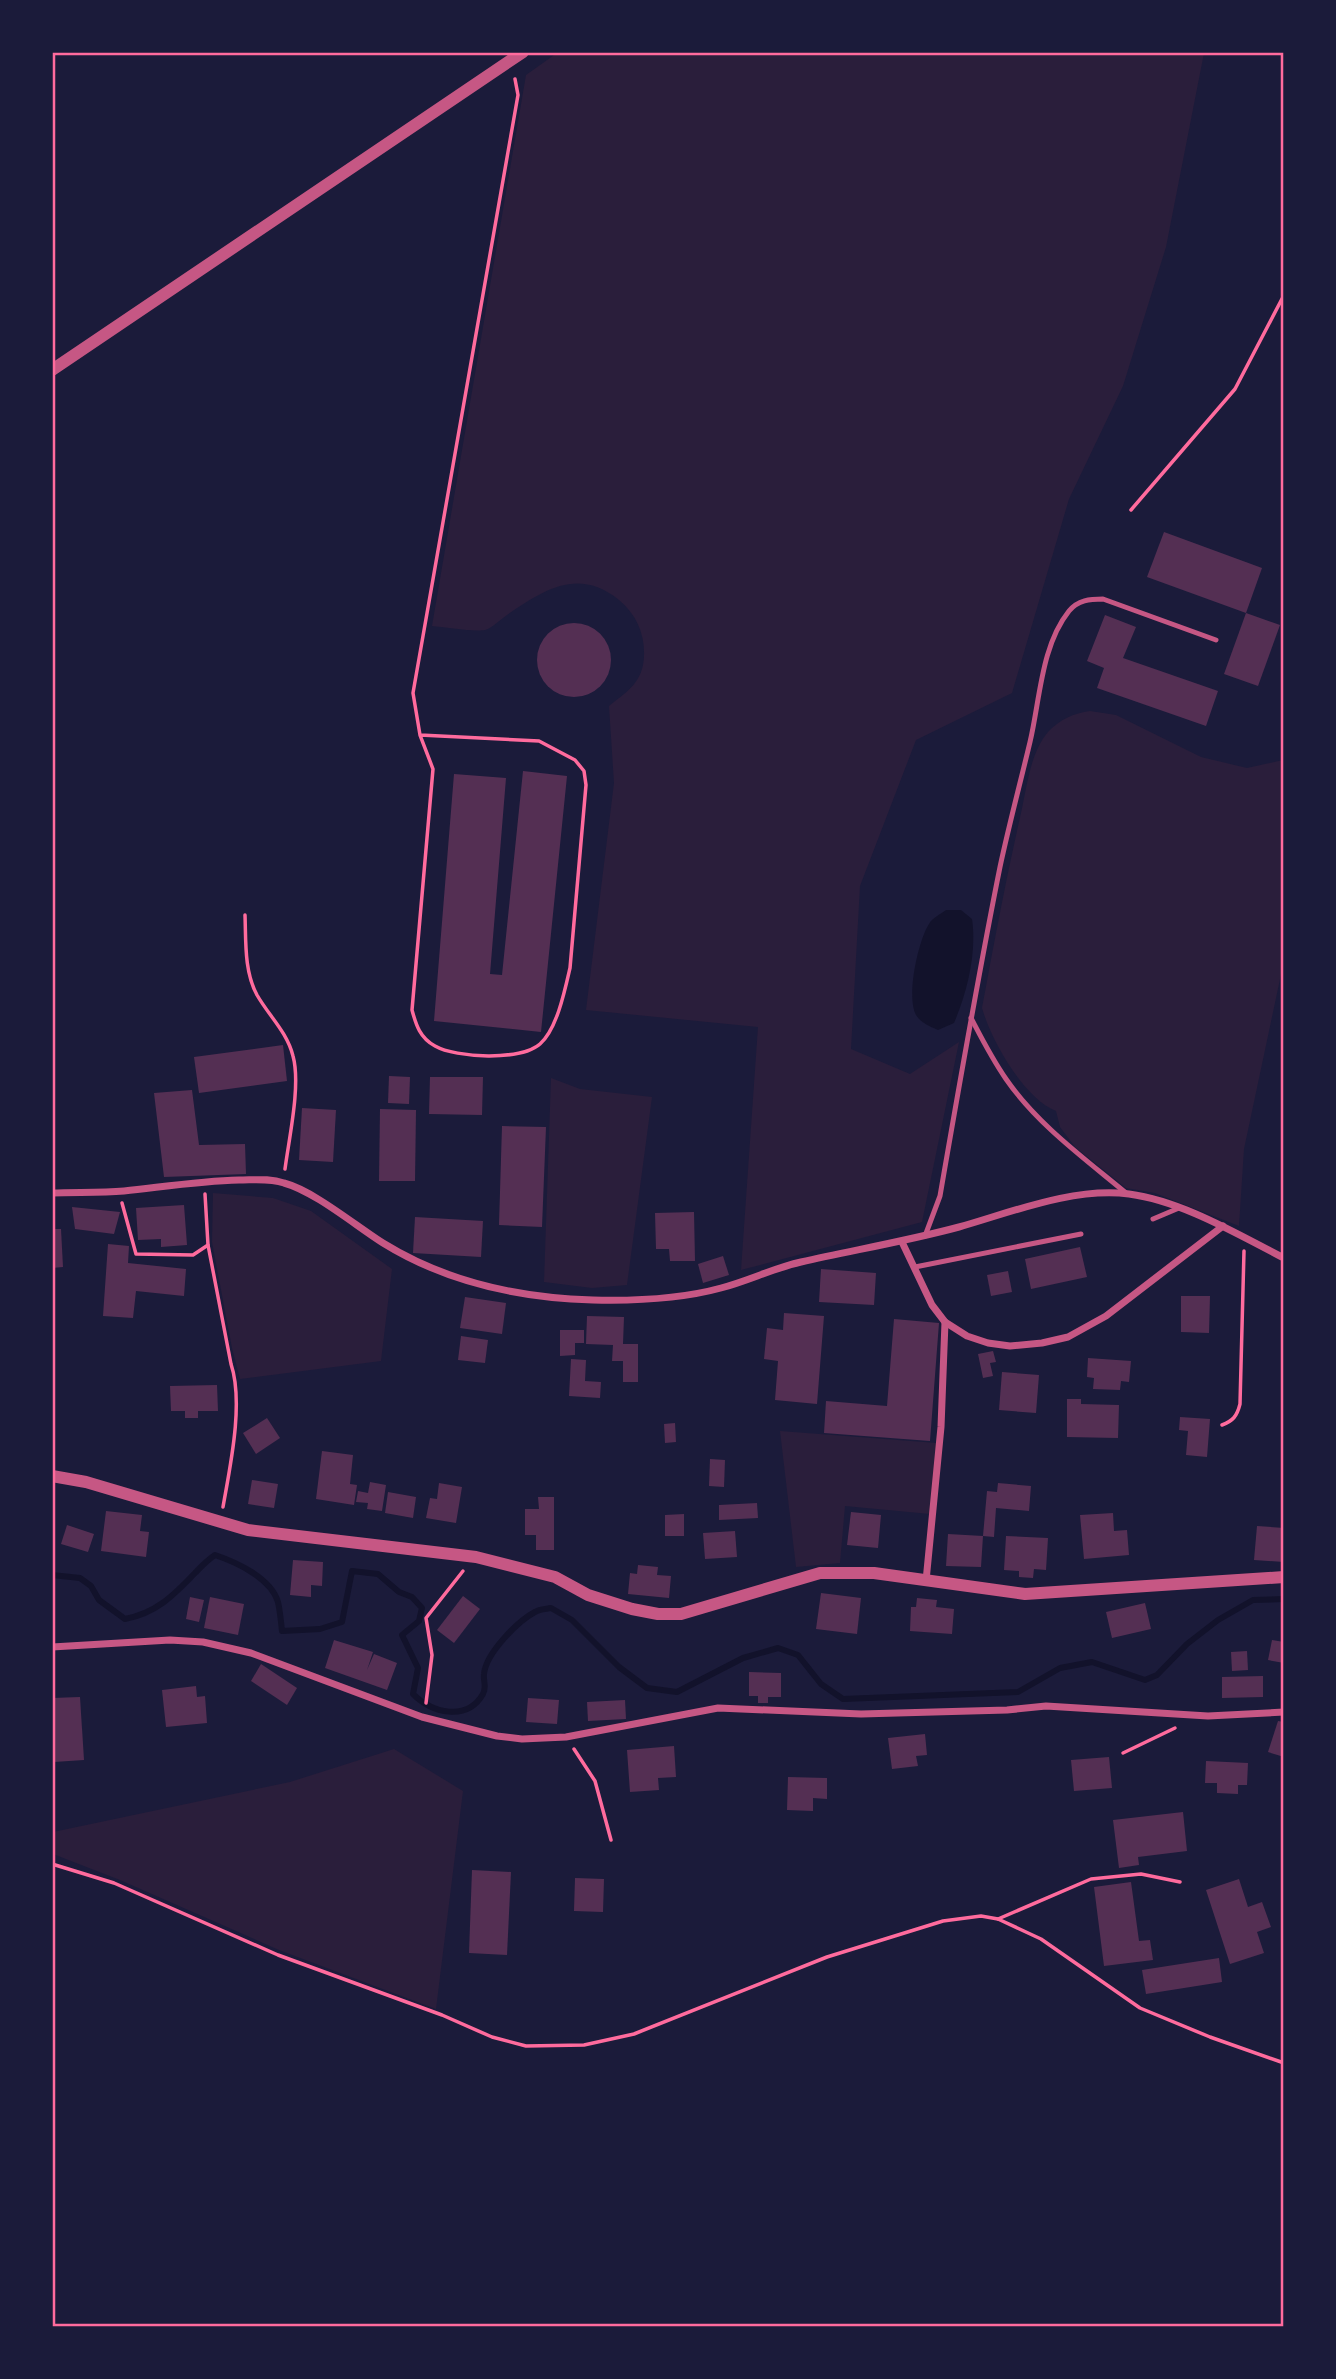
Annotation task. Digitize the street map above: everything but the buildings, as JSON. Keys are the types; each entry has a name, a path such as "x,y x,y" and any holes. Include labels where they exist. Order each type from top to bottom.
{"street":[{"path":"52,370 518,56"},
{"path":"52,1192 120,1191 204,1181 264,1179 283,1182 300,1189 381,1242 430,1268 526,1294 596,1300 686,1295 722,1288 798,1263 902,1242 1062,1198 1126,1193 1156,1199 1223,1226 1283,1258"},
{"path":"902,1242 932,1305 945,1322 967,1336 1010,1346 1042,1343 1087,1329 1223,1226"},
{"path":"926,1582 941,1427 945,1322"},
{"path":"52,1476 86,1482 248,1530 476,1557 555,1577 588,1595 658,1614 681,1614 820,1573 874,1573 1025,1594 1283,1577"},
{"path":"52,1647 170,1640 203,1642 251,1653 422,1717 497,1736 547,1739 718,1708 861,1714 1007,1710 1046,1706 1208,1716 1283,1712"}],"lane":[{"path":"925,1236 940,1196 1001,864 1048,655 1058,630 1069,611 1079,603 1089,599 1103,599 1216,640"},
{"path":"971,1018 1007,1080 1031,1110 1126,1193"},
{"path":"1153,1219 1179,1208"},
{"path":"915,1267 1081,1234"}],"path":[{"path":"420,735 538,741 575,760 584,771 586,785 570,968 564,995 548,1036 524,1054 508,1056 449,1052 428,1041 416,1025 412,1010 433,769 420,735 413,692 518,95 518,56"},
{"path":"1130,510 1235,389 1283,295"},
{"path":"246,915 246,950 250,976 256,994 288,1038 296,1075 283,1182"},
{"path":"204,1181 208,1245 231,1364 237,1381 233,1452 220,1523"},
{"path":"120,1191 136,1254 193,1255 208,1245"},
{"path":"1222,1425 1231,1422 1240,1404 1244,1237"},
{"path":"427,1701 432,1655 426,1618 476,1557"},
{"path":"1123,1752 1178,1727"},
{"path":"566,1737 595,1780 611,1840"},
{"path":"52,1864 114,1884 278,1955 442,2015 492,2037 526,2046 584,2045 634,2034 827,1956 943,1921 981,1916 998,1919 1041,1939 1140,2008 1283,2063"},
{"path":"998,1919 1091,1879 1140,1874 1181,1882"}],"shaded area":[{"path":"557,53 1204,53 1166,247 1123,386 1069,499 1012,693 916,740 860,886 851,1049 910,1074 959,1042 922,1222 741,1270 758,1027 586,1010 614,783 609,706 633,685 641,673 644,648 638,625 619,600 604,590 575,584 534,597 485,630 432,626 526,75"},
{"path":"1090,711 1116,715 1201,757 1247,768 1283,760 1283,965 1244,1149 1239,1226 1155,1193 1126,1188 1075,1147 1060,1127 1056,1111 1032,1094 1010,1067 982,1008 1033,760 1042,740 1052,728 1078,713"},
{"path":"946,910 961,910 972,919 973,945 967,986 954,1023 938,1030 916,1015 912,996 917,956 925,932 932,920"},
{"path":"551,1078 580,1089 652,1097 627,1285 592,1288 544,1282"},
{"path":"213,1193 273,1198 311,1211 392,1269 381,1361 240,1379 212,1242"},
{"path":"780,1431 937,1443 930,1514 845,1506 840,1563 796,1567"},
{"path":"394,1749 463,1791 436,2009 279,1950 120,1880 53,1854 53,1832 290,1782"}],"waterway":[{"path":"52,1575 80,1578 91,1586 99,1600 125,1619 155,1608 215,1555 261,1578 278,1602 282,1631 320,1629 342,1622 352,1571 378,1574 399,1592 412,1597 422,1608 419,1621 402,1635 418,1668 413,1694 429,1706 449,1712 459,1711 476,1703 484,1691 486,1666 497,1648 528,1616 538,1610 551,1608 572,1620 619,1667 647,1688 677,1692 743,1658 778,1648 798,1655 821,1684 843,1699 1018,1692 1060,1668 1092,1662 1145,1680 1157,1675 1187,1644 1218,1620 1253,1600 1284,1599"}]}
